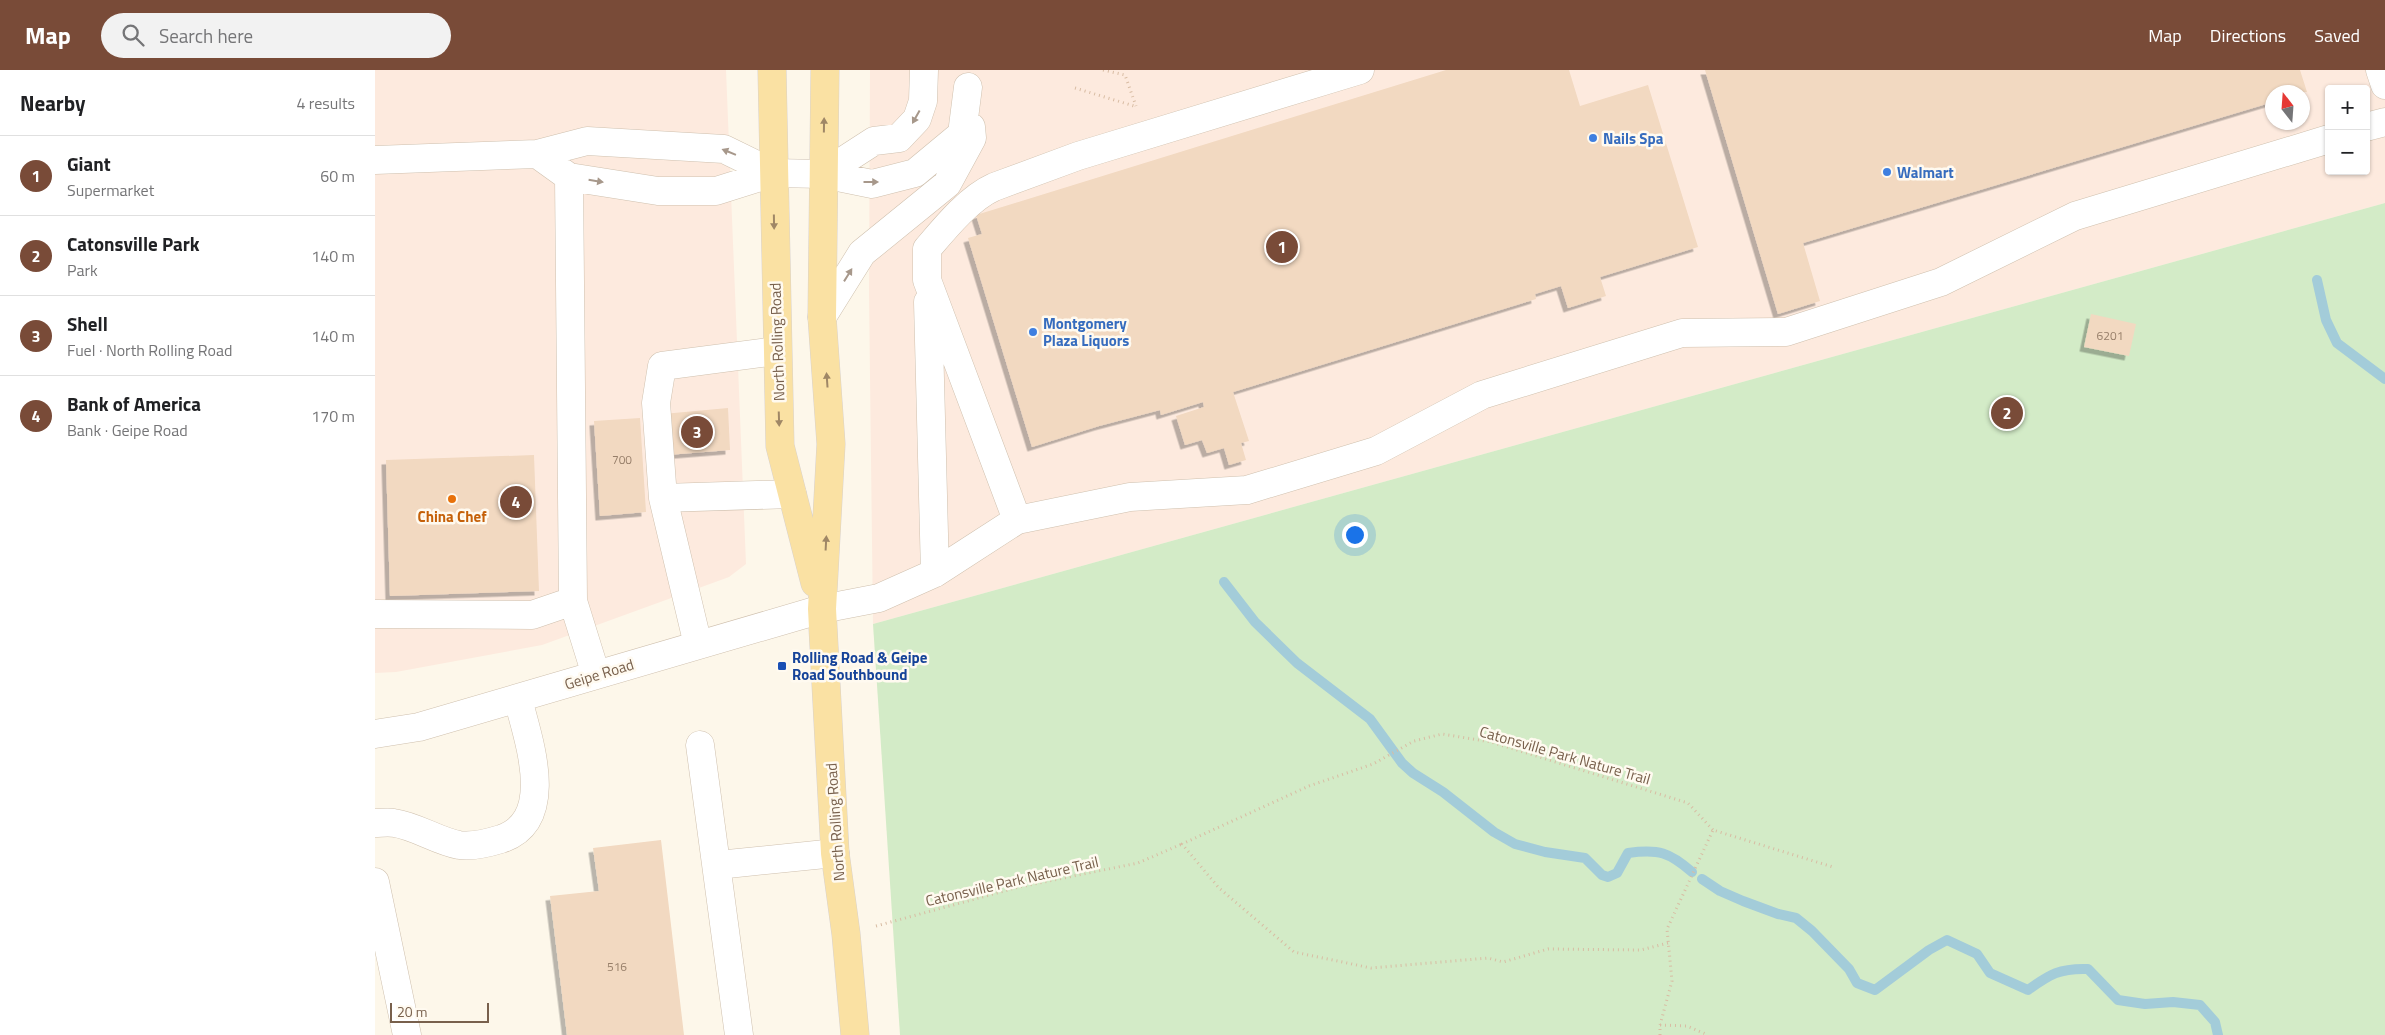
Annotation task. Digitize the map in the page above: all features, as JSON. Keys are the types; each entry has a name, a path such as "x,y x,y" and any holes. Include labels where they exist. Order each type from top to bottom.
{"main road":[{"name":"North Rolling Road","path":"772,70 780,446 822,609"},
{"name":"North Rolling Road","path":"825,70 822,317 831,444 822,609 835,853 846,934 855,1035"}],"street":[{"path":"823,174 874,141 899,138 917,119 923,101 925,70"},
{"path":"935,573 927,249 948,224 985,190 1078,156 1361,70"},
{"path":"2380,70 2385,85"},
{"path":"537,154 569,177 657,191 716,191 773,173 823,174 871,184 915,172 962,134 967,79"},
{"path":"822,317 862,253 947,184 972,138 967,79"},
{"path":"2370,126 2385,122"},
{"path":"375,160 537,154 587,140 724,149 773,173"},
{"path":"927,280 1017,520 1131,497 1247,490 1377,451 1482,395 1682,333 1786,332 1941,282 2075,216 2325,140"},
{"path":"569,177 573,601 596,675"},
{"path":"698,645 663,498 656,403 662,366 777,350"},
{"path":"663,498 792,494"},
{"name":"Geipe Road","path":"375,734 419,727 822,609 879,598 935,573 1017,520"},
{"path":"375,614 532,615 573,601"},
{"path":"375,823 394,823 460,845 484,844 507,837 525,822 535,801 535,781 532,754 518,699"},
{"path":"700,744 718,864 739,1035"},
{"path":"718,864 835,853"},
{"path":"375,882 407,1035"}],"path":[{"path":"1075,88 1136,107"},
{"name":"Catonsville Park Nature Trail","path":"846,934 1019,888 1138,863 1309,786 1373,764 1414,741 1442,734 1491,742 1688,803 1713,830 1833,868"},
{"path":"1660,1035 1660,1025 1672,980 1667,929 1713,830"},
{"path":"1182,844 1219,888 1294,952 1371,968 1488,958 1503,962 1548,949 1641,950 1668,943"},
{"path":"1660,1025 1687,1026 1708,1035"}],"shaded area":[{"path":"375,70 726,70 746,564 729,577 542,645 396,672 375,673"},
{"path":"870,70 2385,70 2385,203 873,624 869,293"}],"green space":[{"path":"2385,203 2385,1035 900,1035 873,624"}],"building":[{"path":"1446,70 1569,70 1580,106 1648,85 1698,247 1600,277 1606,296 1568,308 1561,286 1535,294 1536,299 1233,392 1249,441 1241,443 1246,460 1229,465 1224,448 1207,453 1202,440 1185,445 1176,416 1204,407 1203,402 1161,415 1160,410 1099,426 1032,447 968,238 982,234 976,215"},
{"name":"Walmart","path":"1705,70 2300,70 2305,85 2265,85 2265,104 1803,243 1820,301 1778,314"},
{"path":"2091,314 2136,324 2129,356 2084,347"},
{"path":"728,408 730,450 667,455 663,414"},
{"path":"640,418 646,512 600,516 594,421"},
{"path":"534,455 539,591 390,596 386,460"},
{"path":"661,840 684,1035 567,1035 550,896 599,891 593,848"}],"waterway":[{"path":"2317,280 2326,320 2337,343 2385,379"},
{"path":"1224,582 1255,622 1297,663 1370,719 1402,763 1494,832 1515,844 1545,852 1585,858 1602,875 1608,877 1617,873 1628,853 1648,851 1670,856 1692,872"},
{"path":"1702,879 1720,891 1743,901 1778,914 1796,918 1812,931 1849,969 1857,983 1875,990 1929,950 1947,940 1977,954 1990,973 2028,990 2056,973 2088,969 2118,1000 2145,1004 2173,1002 2200,1005 2215,1022 2218,1035"}],"place":[{"name":"Nails Spa","path":"1593,138"},
{"name":"Walmart","path":"1887,172"},
{"name":"Giant","path":"1282,247"},
{"name":"Montgomery Plaza Liquors","path":"1033,332"},
{"name":"Catonsville Park","path":"2007,413"},
{"name":"Shell","path":"697,432"},
{"name":"China Chef","path":"452,499"},
{"name":"Bank of America","path":"516,502"},
{"name":"Rolling Road & Geipe Road Southbound","path":"782,666"}]}
